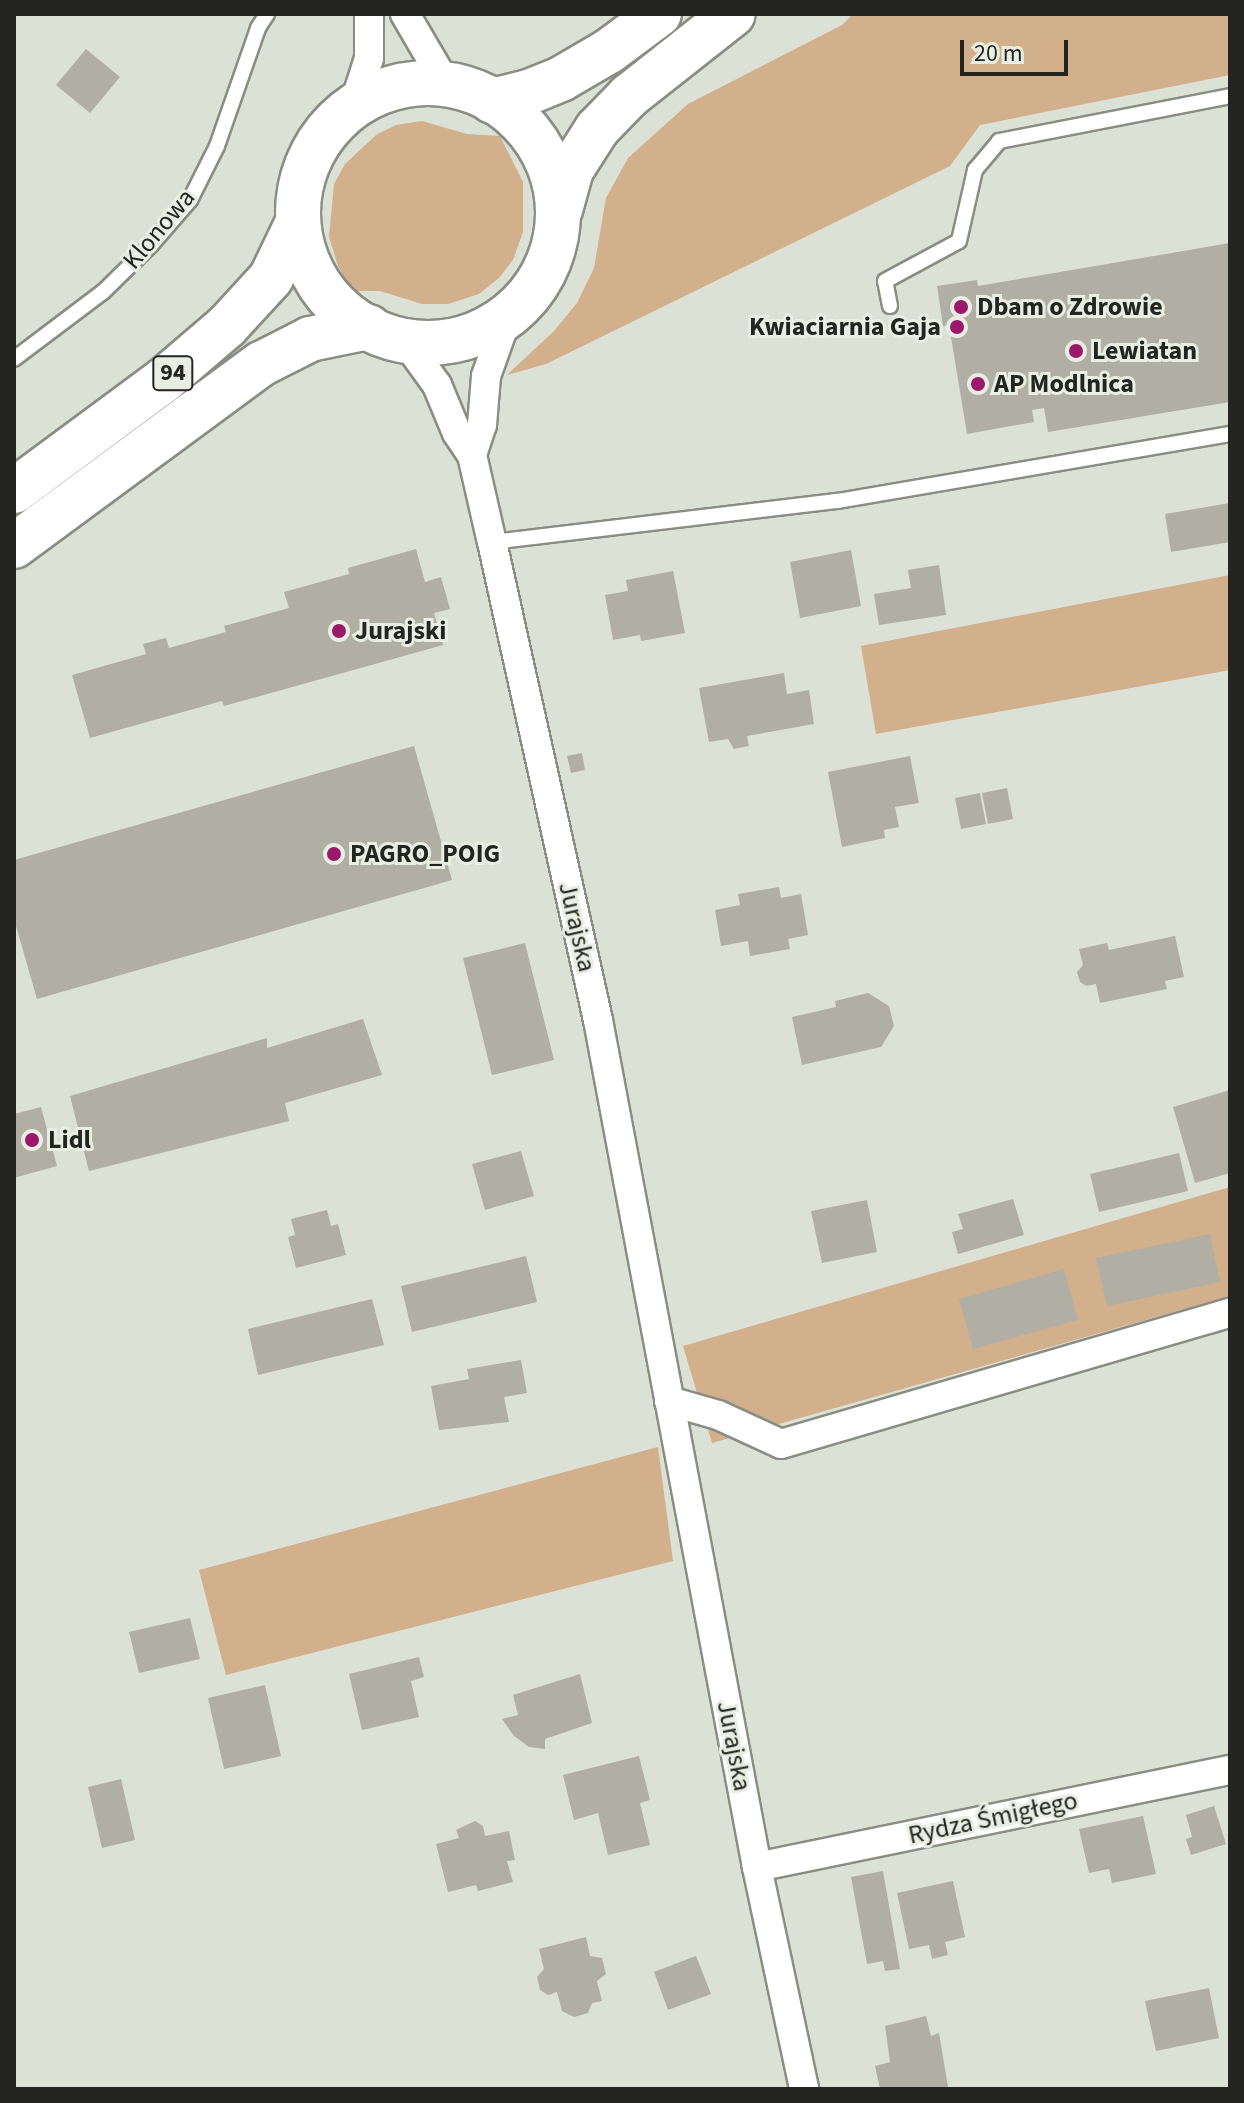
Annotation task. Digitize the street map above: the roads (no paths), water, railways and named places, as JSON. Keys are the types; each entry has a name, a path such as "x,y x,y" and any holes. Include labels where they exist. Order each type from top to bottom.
{"main road":[{"path":"492,101 529,92 561,79 609,51 659,14"},
{"name":"94","path":"14,546 261,364 310,339 386,332 457,339 481,334 505,323 526,304 542,282 559,235 560,210 571,170 597,129 629,96 733,14"},
{"name":"94","path":"386,332 334,306 307,260 297,224 299,181 311,153 329,124 355,102 385,90 414,85 447,86 492,101 513,117 544,158 560,210"},
{"name":"94","path":"14,491 164,380 227,326 276,270 297,224"}],"street":[{"path":"355,102 369,58 369,14"},
{"path":"405,14 447,86"},
{"name":"Jurajska","path":"472,455 482,425 486,376 505,323"},
{"name":"Jurajska","path":"386,332 437,385 457,433 472,455 598,1020 757,1867 804,2089"},
{"path":"669,1401 718,1415 781,1444 1230,1313"},
{"name":"Rydza Śmigłego","path":"757,1867 1230,1770"}],"lane":[{"name":"Klonowa","path":"14,359 103,292 151,245 190,200 217,146 258,28 267,14"},
{"path":"890,306 885,281 959,241 975,170 999,141 1230,96"},
{"path":"492,542 838,501 1230,434"}],"place":[{"name":"Dbam o Zdrowie","path":"961,307"},
{"name":"Kwiaciarnia Gaja","path":"957,327"},
{"name":"Lewiatan","path":"1076,351"},
{"name":"AP Modlnica","path":"978,384"},
{"name":"Jurajski","path":"339,631"},
{"name":"PAGRO_POIG","path":"334,854"},
{"name":"Lidl","path":"32,1140"}]}
